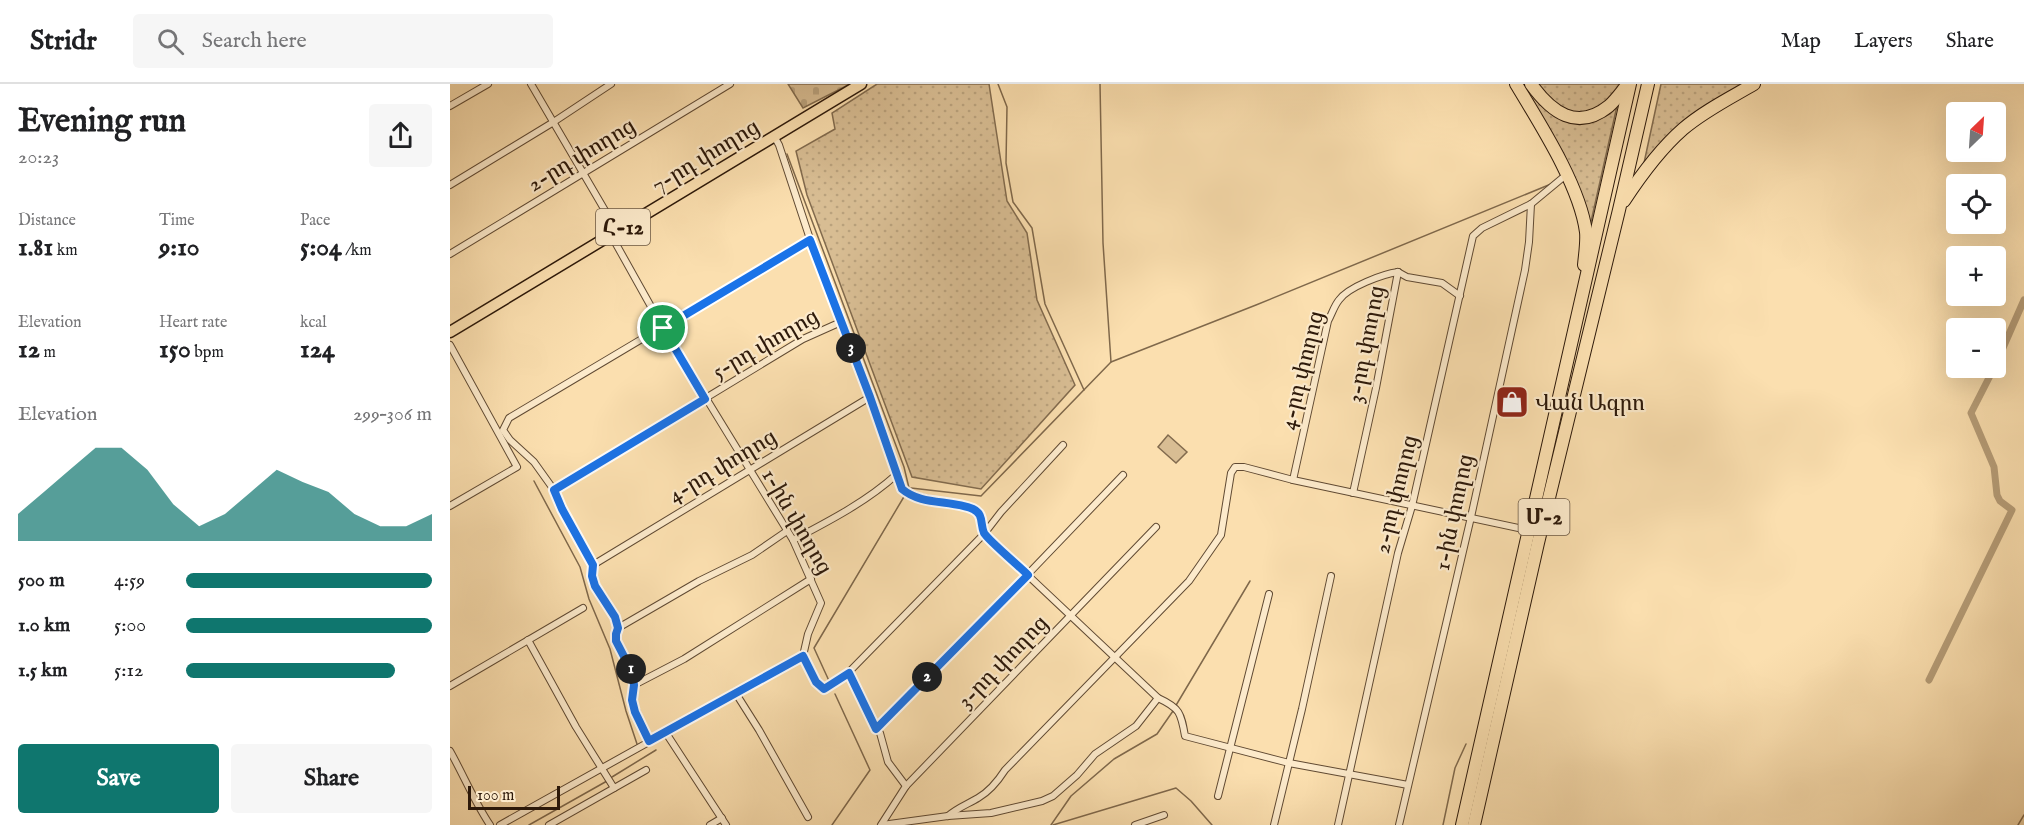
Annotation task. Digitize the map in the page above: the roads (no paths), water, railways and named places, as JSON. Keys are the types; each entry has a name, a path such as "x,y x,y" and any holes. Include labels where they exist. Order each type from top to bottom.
{"highway":[{"path":"1516,84 1560,160 1581,208 1586,234 1584,267 1586,281"},
{"path":"1531,84 1543,101 1554,110 1566,116 1579,118 1602,111 1629,84"},
{"name":"Մ-2","path":"1462,825 1629,84"},
{"name":"Մ-2","path":"1474,825 1546,508 1648,84"},
{"path":"1619,210 1650,162 1671,140 1707,111 1754,84"}],"main road":[{"name":"7-րդ փողոց","path":"450,332 861,84"}],"street":[{"path":"450,106 488,84"},
{"name":"1-ին փողոց","path":"531,84 614,233 663,328 793,540 821,603 808,634 803,656"},
{"path":"450,184 552,123 611,84"},
{"name":"2-րդ փողոց","path":"450,254 730,84"},
{"path":"774,136 902,489 920,499 951,503 976,510 981,516 984,534 1158,698 1173,705 1180,712 1185,736 1231,747 1239,752 1289,763 1408,785"},
{"name":"2-րդ փողոց","path":"1338,825 1398,553 1412,506 1473,236 1482,228 1531,204 1566,175"},
{"name":"1-ին փողոց","path":"1399,825 1471,517 1525,270 1531,204"},
{"path":"500,431 509,418 810,240"},
{"path":"1398,272 1407,277 1442,283 1460,296"},
{"name":"4-րդ փողոց","path":"1293,480 1328,321 1338,300 1382,274 1398,272"},
{"name":"3-րդ փողոց","path":"1353,493 1398,272"},
{"name":"5-րդ փողոց","path":"554,490 803,339 841,322"},
{"path":"450,345 500,431 517,467 450,506"},
{"name":"4-րդ փողոց","path":"593,565 870,397"},
{"path":"500,431 534,462 554,490 593,565 592,576 595,586 615,617 618,628 616,641 632,672 634,685 632,700 635,712 649,741"},
{"path":"500,825 803,656 816,682 824,689 849,673 984,534 1001,512 1063,445"},
{"path":"948,816 995,785 1005,770 1189,581 1221,535 1231,473 1235,467 1244,467 1293,480 1528,530"},
{"path":"793,540 884,486 896,475"},
{"path":"876,729 1123,475"},
{"name":"3-րդ փողոց","path":"881,825 906,786 1156,527"},
{"path":"618,628 699,581 752,555 787,531"},
{"path":"1274,825 1331,576"},
{"path":"634,685 684,659 811,579"},
{"path":"1218,796 1269,594"},
{"path":"450,686 583,608"},
{"path":"528,640 614,788"},
{"path":"849,673 880,733 888,762 906,786"},
{"path":"735,692 808,817"},
{"path":"881,825 991,813 1042,801 1053,796 1077,775 1095,754 1136,726 1158,698"},
{"path":"666,733 726,825"},
{"path":"450,752 490,825"},
{"path":"549,825 646,770"},
{"path":"1135,825 1164,815"},
{"path":"710,825 722,818"}],"waterway":[{"path":"998,84 1007,107 1006,163 1013,202 1032,228 1045,304 1084,390"},
{"path":"911,488 981,496 1111,362 1103,243 1100,84"},
{"path":"787,154 904,467 908,490"},
{"path":"1111,362 1551,184"},
{"path":"2006,341 2024,300"},
{"path":"1929,680 2012,510 2000,501 1997,495 1994,467 1971,413 1989,378"},
{"path":"534,481 580,567 589,599 610,649 637,744"},
{"path":"830,683 814,648 905,495"},
{"path":"1175,707 1250,581"},
{"path":"832,825 870,770 835,694"},
{"path":"1051,825 1071,796 1114,759 1157,734 1173,711"},
{"path":"1443,825 1455,768 1466,744"},
{"path":"612,777 656,750"},
{"path":"529,825 607,781"},
{"path":"1053,825 1176,788 1212,825"},
{"path":"2018,825 2024,815"}],"place":[{"name":"Վան Ագրո","path":"1512,402"}]}
